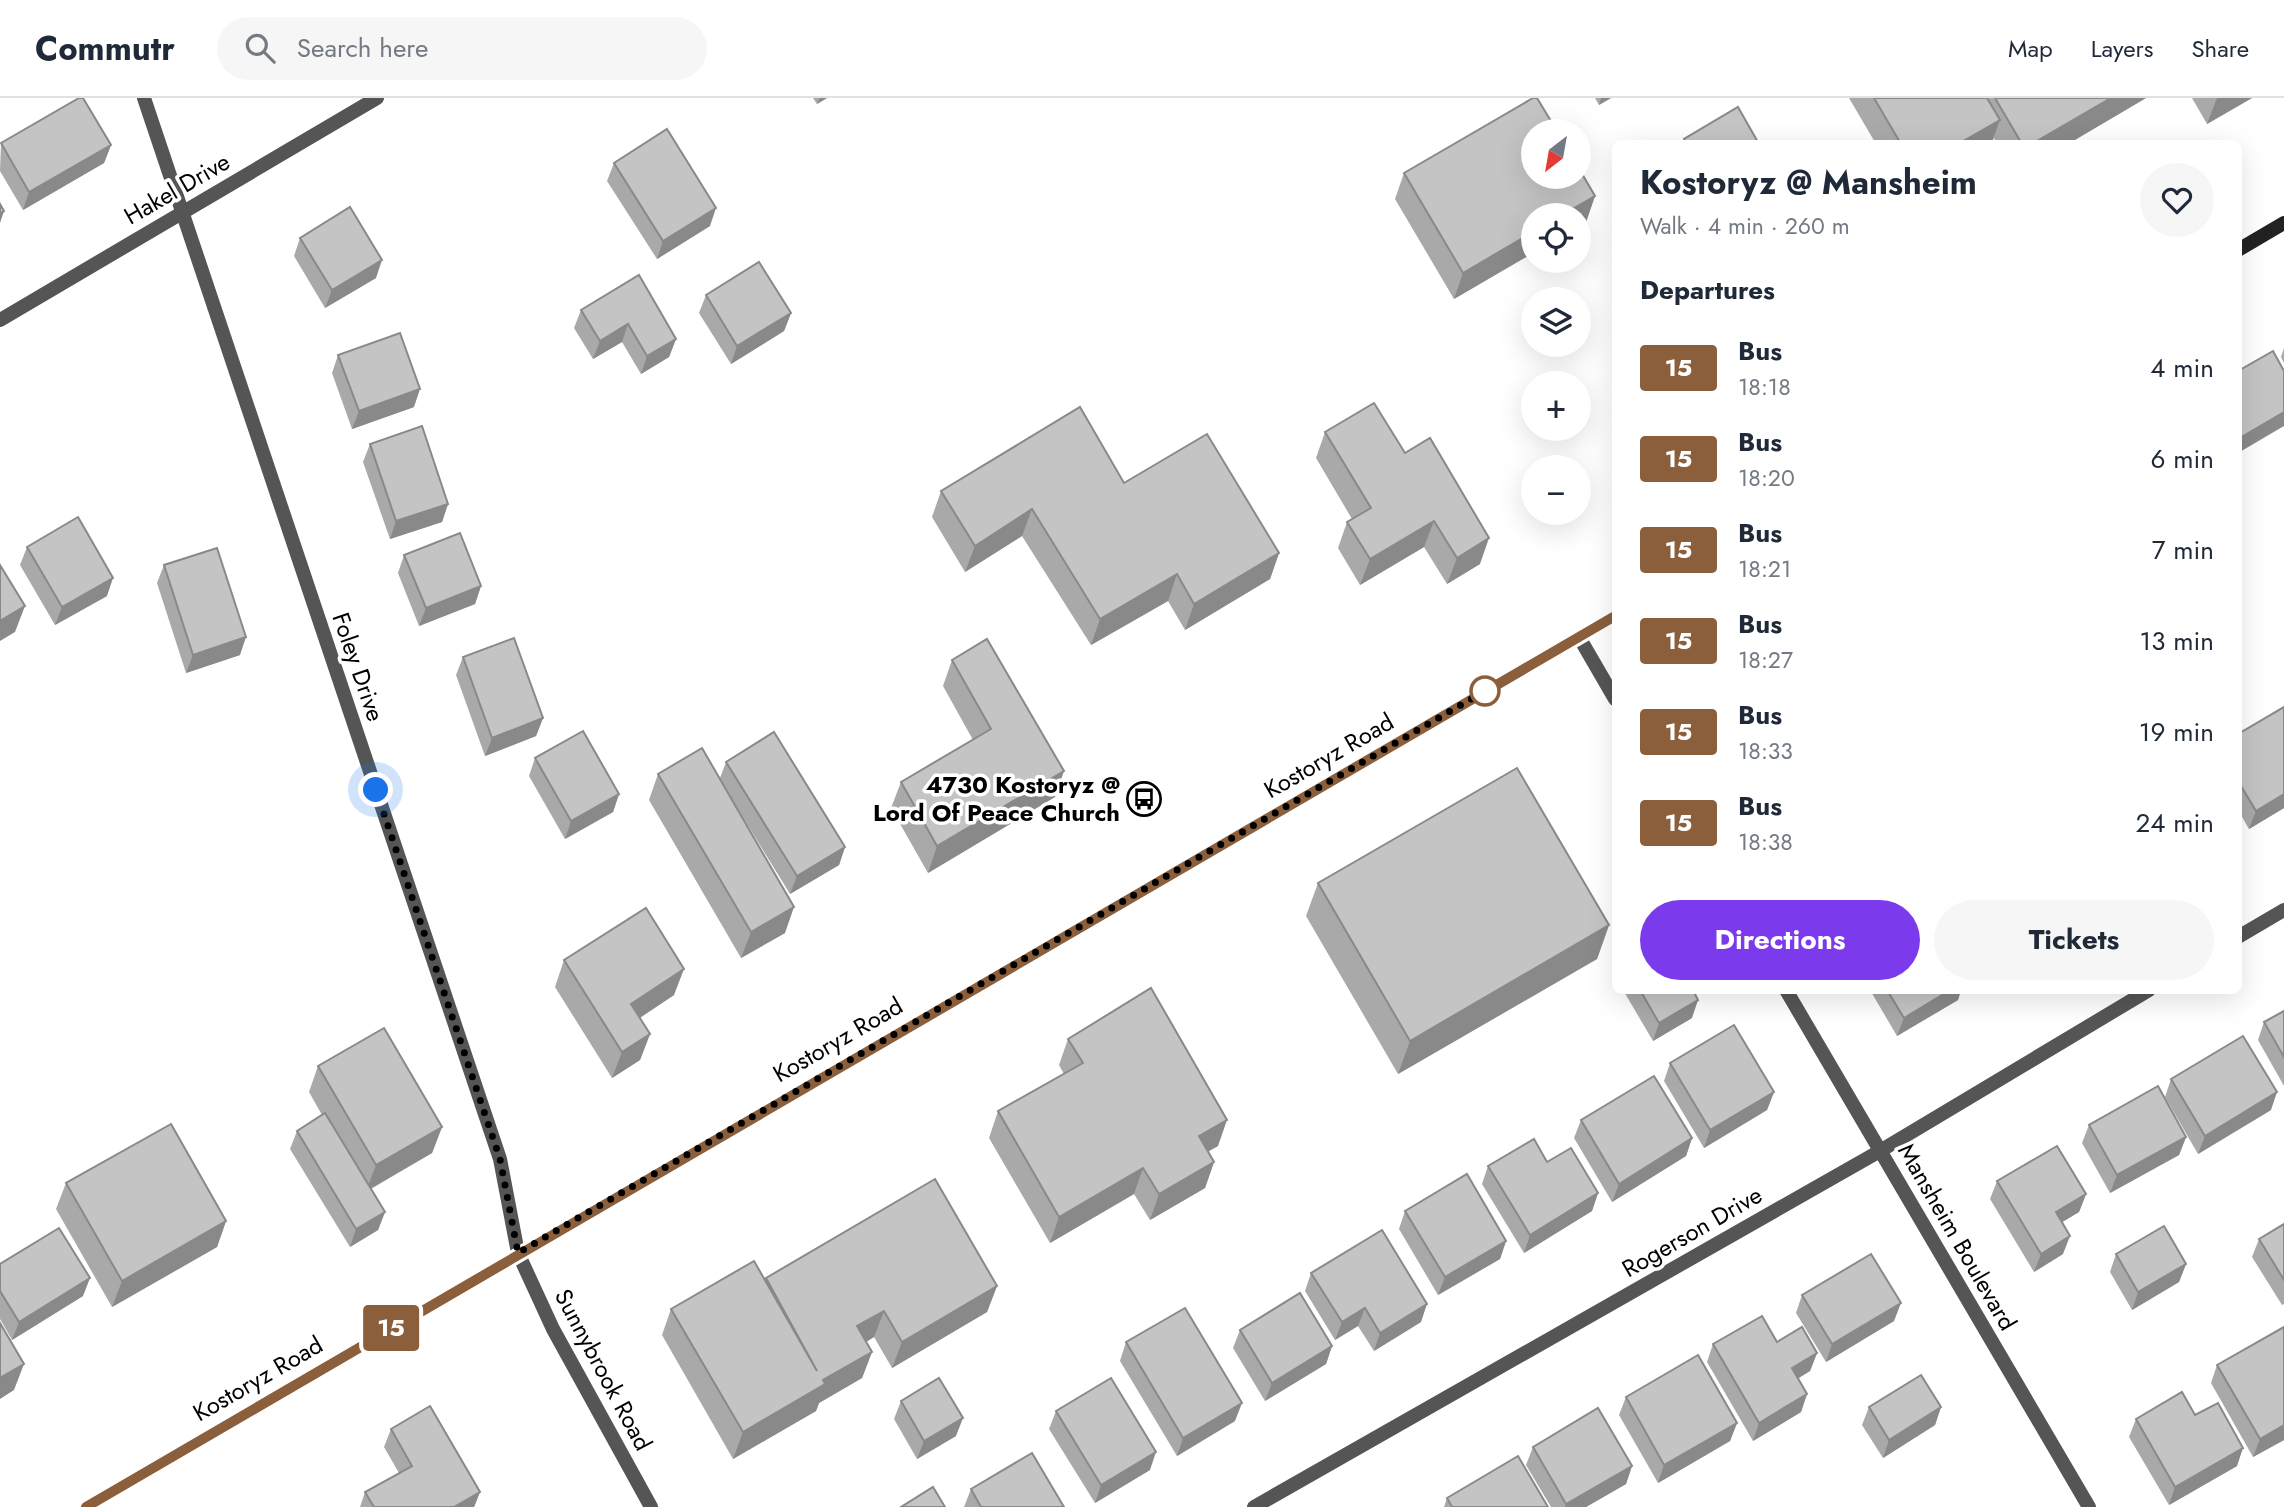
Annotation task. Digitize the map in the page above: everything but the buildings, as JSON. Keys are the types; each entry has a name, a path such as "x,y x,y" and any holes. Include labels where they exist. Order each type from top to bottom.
{"main road":[{"path":"2242,248 2284,223"},
{"name":"Kostoryz Road","path":"86,1507 1612,617"}],"street":[{"name":"Foley Drive","path":"144,98 500,1159 518,1253"},
{"name":"Hakel Drive","path":"0,320 377,98"},
{"path":"1579,637 1612,694"},
{"path":"2242,935 2284,909"},
{"name":"Mansheim Boulevard","path":"1788,994 2089,1507"},
{"name":"Rogerson Drive","path":"1254,1507 1880,1151 2141,994"},
{"name":"Sunnybrook Road","path":"518,1253 553,1329 651,1507"}],"bus line":[{"name":"15","path":"86,1507 1612,618"}],"place":[{"name":"4730 Kostoryz @ Lord Of Peace Church","path":"1144,799"}],"route":[{"path":"376,790 500,1159 518,1253 1485,691"}]}
